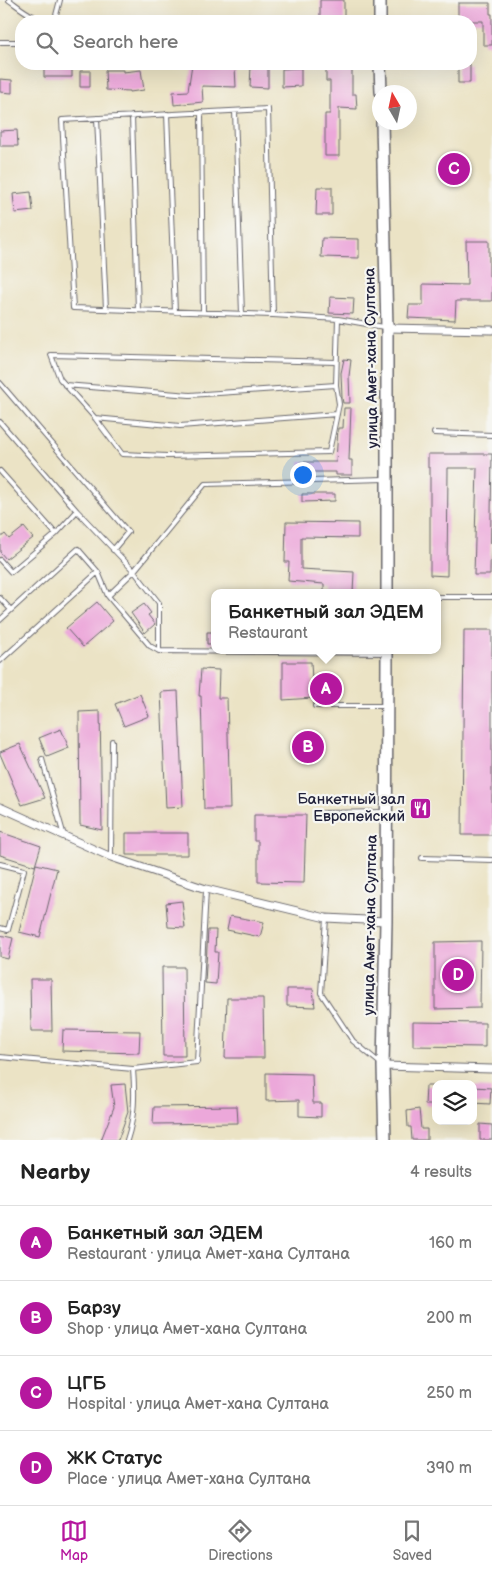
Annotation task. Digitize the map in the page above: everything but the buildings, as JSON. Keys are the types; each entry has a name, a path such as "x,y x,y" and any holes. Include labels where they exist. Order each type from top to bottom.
{"main road":[{"path":"380,0 380,15"},
{"path":"380,70 381,85"},
{"name":"улица Амет-хана Султана","path":"382,130 387,328 387,589"},
{"name":"улица Амет-хана Султана","path":"385,1140 387,654"}],"street":[{"path":"387,328 492,330"},
{"path":"0,807 111,857 206,889 326,918 386,921"},
{"path":"384,1066 492,1069"}],"lane":[{"path":"9,0 32,15"},
{"path":"56,15 60,0"},
{"path":"0,42 15,42"},
{"path":"273,315 268,109 62,120 73,308 338,319 387,328"},
{"path":"235,110 242,314"},
{"path":"201,112 203,312"},
{"path":"167,114 174,312"},
{"path":"132,116 138,310"},
{"path":"97,118 106,309"},
{"path":"336,362 51,355 60,379 95,418 122,454 167,456 329,452 339,404 336,385 338,319"},
{"path":"0,383 128,532 113,550"},
{"path":"65,385 190,395 336,385"},
{"path":"95,418 180,426 337,414"},
{"path":"0,422 77,511 134,571 159,603 159,651"},
{"path":"434,433 492,435"},
{"path":"0,471 56,534"},
{"path":"108,596 134,571 205,484 387,479"},
{"path":"0,560 11,572 56,534 77,511"},
{"path":"0,620 78,549 98,572 108,596 150,646 159,651 211,651"},
{"path":"0,661 98,572"},
{"path":"441,597 492,597"},
{"path":"0,598 11,610"},
{"path":"315,706 387,706"},
{"path":"111,857 112,741"},
{"path":"42,759 64,836"},
{"path":"322,813 386,812"},
{"path":"422,858 492,860"},
{"path":"0,864 24,870 8,930 0,928"},
{"path":"0,1057 133,1069 197,1062 206,889"},
{"path":"326,918 321,993 353,1041 384,1066"},
{"path":"127,1140 132,1124 135,1096 133,1069"}],"place":[{"name":"ЦГБ","path":"454,169"},
{"name":"Банкетный зал ЭДЕМ","path":"326,689"},
{"name":"Барзу","path":"308,747"},
{"name":"Банкетный зал Европейский","path":"421,808"},
{"name":"ЖК Статус","path":"458,975"}]}
